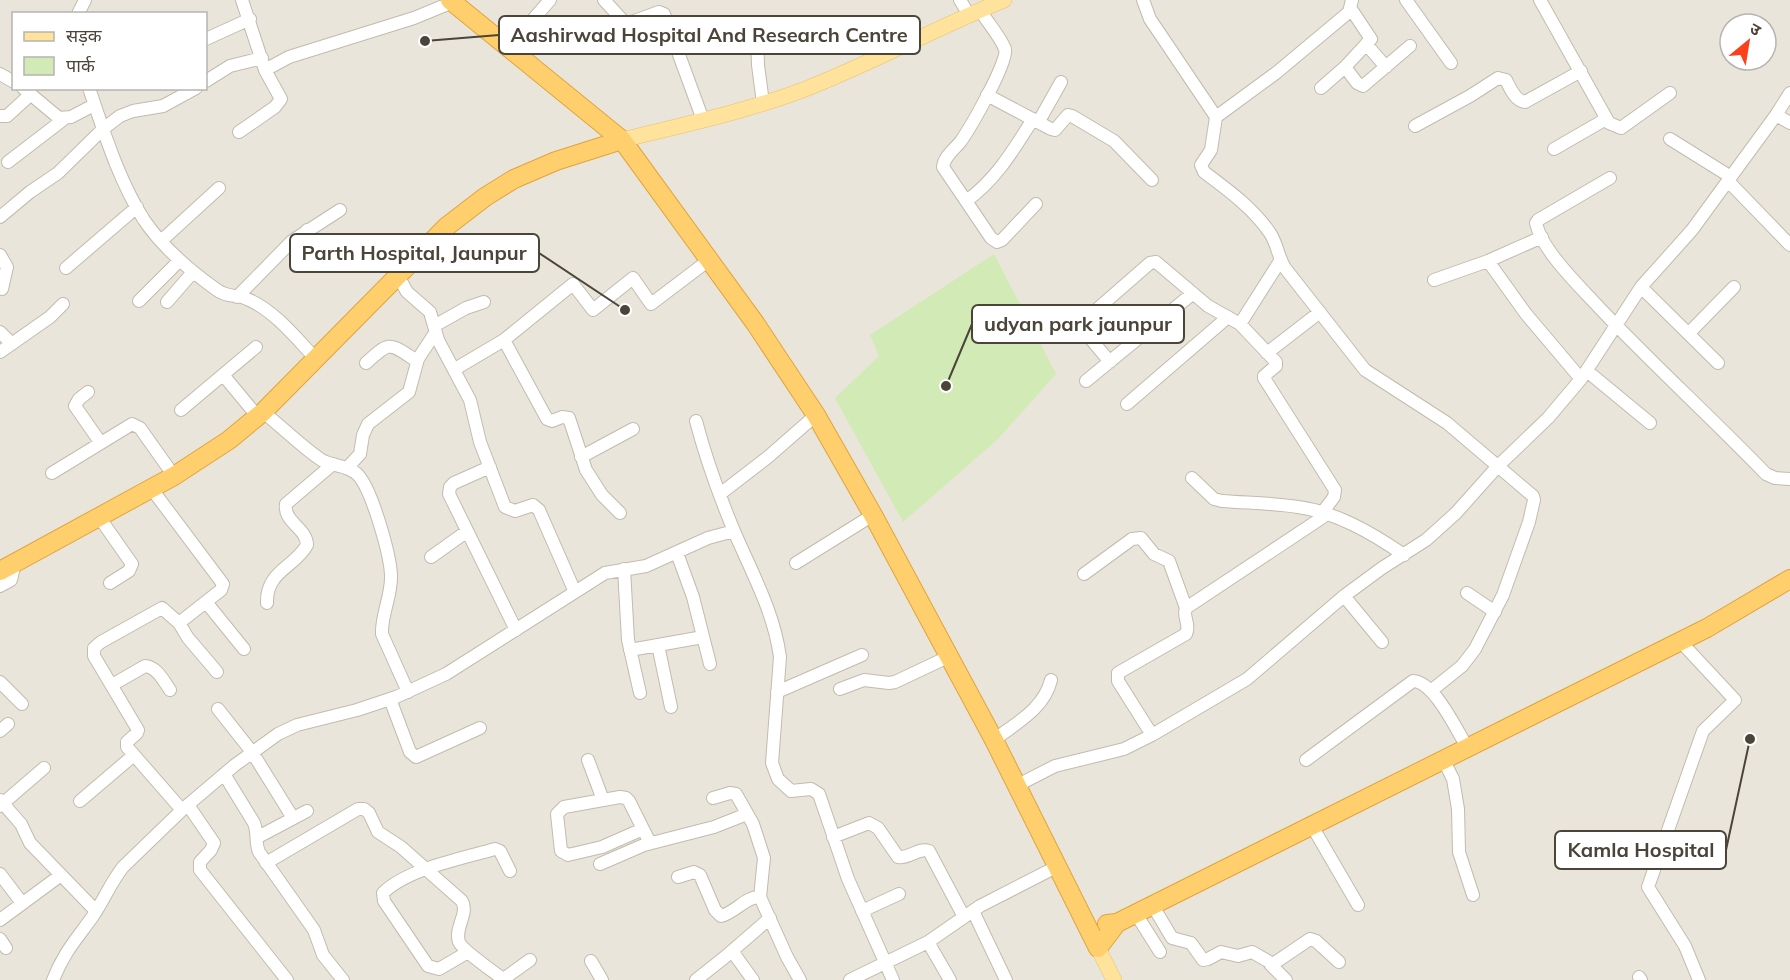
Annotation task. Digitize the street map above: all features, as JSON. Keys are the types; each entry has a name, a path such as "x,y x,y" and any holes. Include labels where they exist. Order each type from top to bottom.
{"highway":[{"path":"452,1 622,140 755,323 816,415 873,515 994,740 1098,948 1117,923"},
{"path":"8,567 174,476 229,440 260,414 446,227 495,191 514,179 556,161 622,140"},
{"path":"1086,925 1117,923 1153,906 1680,641 1790,579"}],"main road":[{"path":"622,140 763,104 892,52 1004,0"},
{"path":"1098,948 1114,980"}],"street":[{"path":"239,132 275,107 281,99 264,64 242,0"},
{"path":"509,47 550,0"},
{"path":"604,0 626,24 659,12 664,14 703,120"},
{"path":"960,0 974,12 1005,51 1000,71 987,95 961,141 943,163 945,171 991,238 997,242 1002,240 1036,204"},
{"path":"1143,0 1150,19 1216,117 1211,150 1201,165 1202,169 1242,201 1270,233 1280,261 1365,370 1447,423 1533,496 1534,500 1525,534 1495,612 1470,658 1432,690"},
{"path":"1406,0 1451,63"},
{"path":"1540,0 1606,119 1614,127 1621,128 1670,93"},
{"path":"207,80 230,66 264,64 289,57 414,18 452,1"},
{"path":"1216,117 1276,73 1351,4 1371,36 1345,67 1321,88"},
{"path":"207,39 250,19"},
{"path":"758,32 758,65 763,104"},
{"path":"1366,44 1386,67"},
{"path":"1345,67 1362,86 1410,46"},
{"path":"1415,126 1498,78 1506,80 1517,98 1525,102 1581,71"},
{"path":"966,201 983,189 997,173 1061,82"},
{"path":"89,90 137,207 161,241 179,261 219,292 226,296 246,298 268,312 316,358"},
{"path":"0,215 58,173 120,116 133,111 163,106 192,90"},
{"path":"0,117 7,116 27,91 54,115 64,119"},
{"path":"1017,786 1055,766 1124,749 1152,735 1247,678 1344,596 1426,540 1456,513 1497,467 1548,418 1584,375 1641,287 1684,239 1730,179 1790,93"},
{"path":"987,95 1055,130 1068,115 1072,116 1114,141 1152,180"},
{"path":"8,162 64,119 94,105"},
{"path":"1776,115 1790,123"},
{"path":"1554,149 1606,119"},
{"path":"1670,139 1730,179 1790,245"},
{"path":"1610,178 1538,220 1537,229 1564,270 1616,325 1767,474 1790,479"},
{"path":"161,241 219,188"},
{"path":"66,268 137,207"},
{"path":"237,297 284,248 307,230 340,210"},
{"path":"307,230 321,258 328,262 340,262"},
{"path":"1434,280 1488,261 1542,237"},
{"path":"0,255 7,267 2,289"},
{"path":"455,369 504,340 573,284 593,310 633,278 651,304 709,260"},
{"path":"139,301 179,261"},
{"path":"1240,324 1280,261"},
{"path":"1488,261 1526,314 1584,375 1650,423"},
{"path":"1110,362 1079,325 1150,263 1154,262 1208,306 1240,324 1268,353 1277,365 1264,378 1335,490 1324,514 1186,608"},
{"path":"168,302 193,272"},
{"path":"397,274 407,292 430,312 434,330 470,400 480,442 505,507 515,511 533,505 538,510 575,592"},
{"path":"1689,333 1734,286"},
{"path":"1641,287 1719,363"},
{"path":"1086,381 1192,294"},
{"path":"347,468 360,454 363,435 368,424 410,392 417,361 434,330 466,308 484,302"},
{"path":"0,352 63,304"},
{"path":"1268,353 1320,312"},
{"path":"1127,404 1228,317"},
{"path":"0,332 12,344"},
{"path":"504,340 547,419 552,421 562,417 569,418 586,470 598,490 620,513"},
{"path":"366,363 388,346 395,347 417,361"},
{"path":"181,410 256,347"},
{"path":"224,376 260,414 320,459 355,472 364,484 378,520 389,561 390,596 382,634 408,692"},
{"path":"88,392 79,399 75,406 100,442"},
{"path":"720,494 768,457 816,415"},
{"path":"696,421 706,458 773,624 780,657 772,756 778,779 790,791 811,789 817,791 832,837 893,980"},
{"path":"52,473 132,423 136,425 174,476"},
{"path":"581,457 633,429"},
{"path":"267,603 267,591 274,577 307,545 307,539 286,513 286,504 333,464"},
{"path":"490,467 454,483 450,487 449,494 516,630"},
{"path":"1192,478 1214,499 1297,506 1364,529 1404,555"},
{"path":"151,488 223,584 221,590 179,623"},
{"path":"796,563 873,515"},
{"path":"99,517 132,564 129,572 110,583"},
{"path":"53,980 68,948 96,911 123,867 224,774 278,734 297,725 357,710 408,692 446,674 605,573 646,567 708,538 734,531"},
{"path":"431,557 466,532"},
{"path":"1084,574 1132,539 1141,538 1154,554 1169,561 1186,608 1185,615 1188,624 1186,634 1118,673 1119,681 1152,735"},
{"path":"677,553 693,597 710,664"},
{"path":"0,586 11,580 8,567"},
{"path":"624,569 630,650 640,693"},
{"path":"1467,593 1495,612"},
{"path":"1344,596 1382,642"},
{"path":"206,602 244,649"},
{"path":"217,672 188,638 179,623 165,610 159,609 94,648 94,656 138,730 137,734 126,744 214,843 200,862 200,870 287,980"},
{"path":"630,650 703,637"},
{"path":"1680,641 1735,700 1703,731 1648,887 1685,946 1699,980"},
{"path":"657,645 671,707"},
{"path":"777,692 862,655"},
{"path":"840,688 864,680 895,682 948,657"},
{"path":"112,685 148,666 154,669 170,690"},
{"path":"994,740 1035,710 1046,696 1051,680"},
{"path":"1306,760 1413,681 1419,681 1432,690 1467,748"},
{"path":"0,682 22,704"},
{"path":"390,699 410,752 416,757 480,728"},
{"path":"218,709 252,752 293,818"},
{"path":"80,801 134,755"},
{"path":"588,760 603,800"},
{"path":"1444,760 1453,779 1458,809 1459,852 1473,896"},
{"path":"44,768 1,803 21,824 30,843 96,911"},
{"path":"224,774 254,823 258,837 256,847 314,930 323,955 343,980"},
{"path":"713,798 734,793 740,799 764,858 760,897 800,980"},
{"path":"643,829 602,847 573,855 564,854 561,851 556,819 558,811 564,807 620,797 627,798 643,829 650,843"},
{"path":"266,863 361,809 369,813 378,832 427,868 462,900 464,905 458,936 459,942 468,952 502,980 530,960"},
{"path":"258,837 307,811"},
{"path":"600,864 650,843 722,825 747,814"},
{"path":"832,837 869,823 878,828 898,857 905,857 924,850 929,851 1006,980"},
{"path":"1312,826 1358,905"},
{"path":"468,952 439,969 431,968 384,901 383,893 388,888 427,868 495,849 500,851 510,871"},
{"path":"850,980 928,942 968,914 1058,866"},
{"path":"678,877 694,872 700,875 715,910 721,916 728,914 754,896 760,897"},
{"path":"0,874 22,903"},
{"path":"0,920 61,875"},
{"path":"862,911 898,894"},
{"path":"1153,906 1172,938 1191,943 1203,960 1221,952 1238,956 1252,952 1270,964 1286,980"},
{"path":"1136,914 1160,952"},
{"path":"696,980 770,918"},
{"path":"1270,964 1275,963 1310,939 1316,940 1339,962"},
{"path":"928,942 950,980"},
{"path":"732,951 753,980"},
{"path":"591,961 602,980"}],"shaded area":[{"path":"0,0 1790,0 1790,980 0,980"}],"green space":[{"path":"994,254 1056,374 998,439 903,522 835,398 879,356 870,335"}],"place":[{"name":"Aashirwad Hospital And Research Centre","path":"425,41"},
{"name":"Parth Hospital, Jaunpur","path":"625,310"},
{"name":"udyan park jaunpur","path":"946,386"},
{"name":"Kamla Hospital","path":"1750,739"}]}
